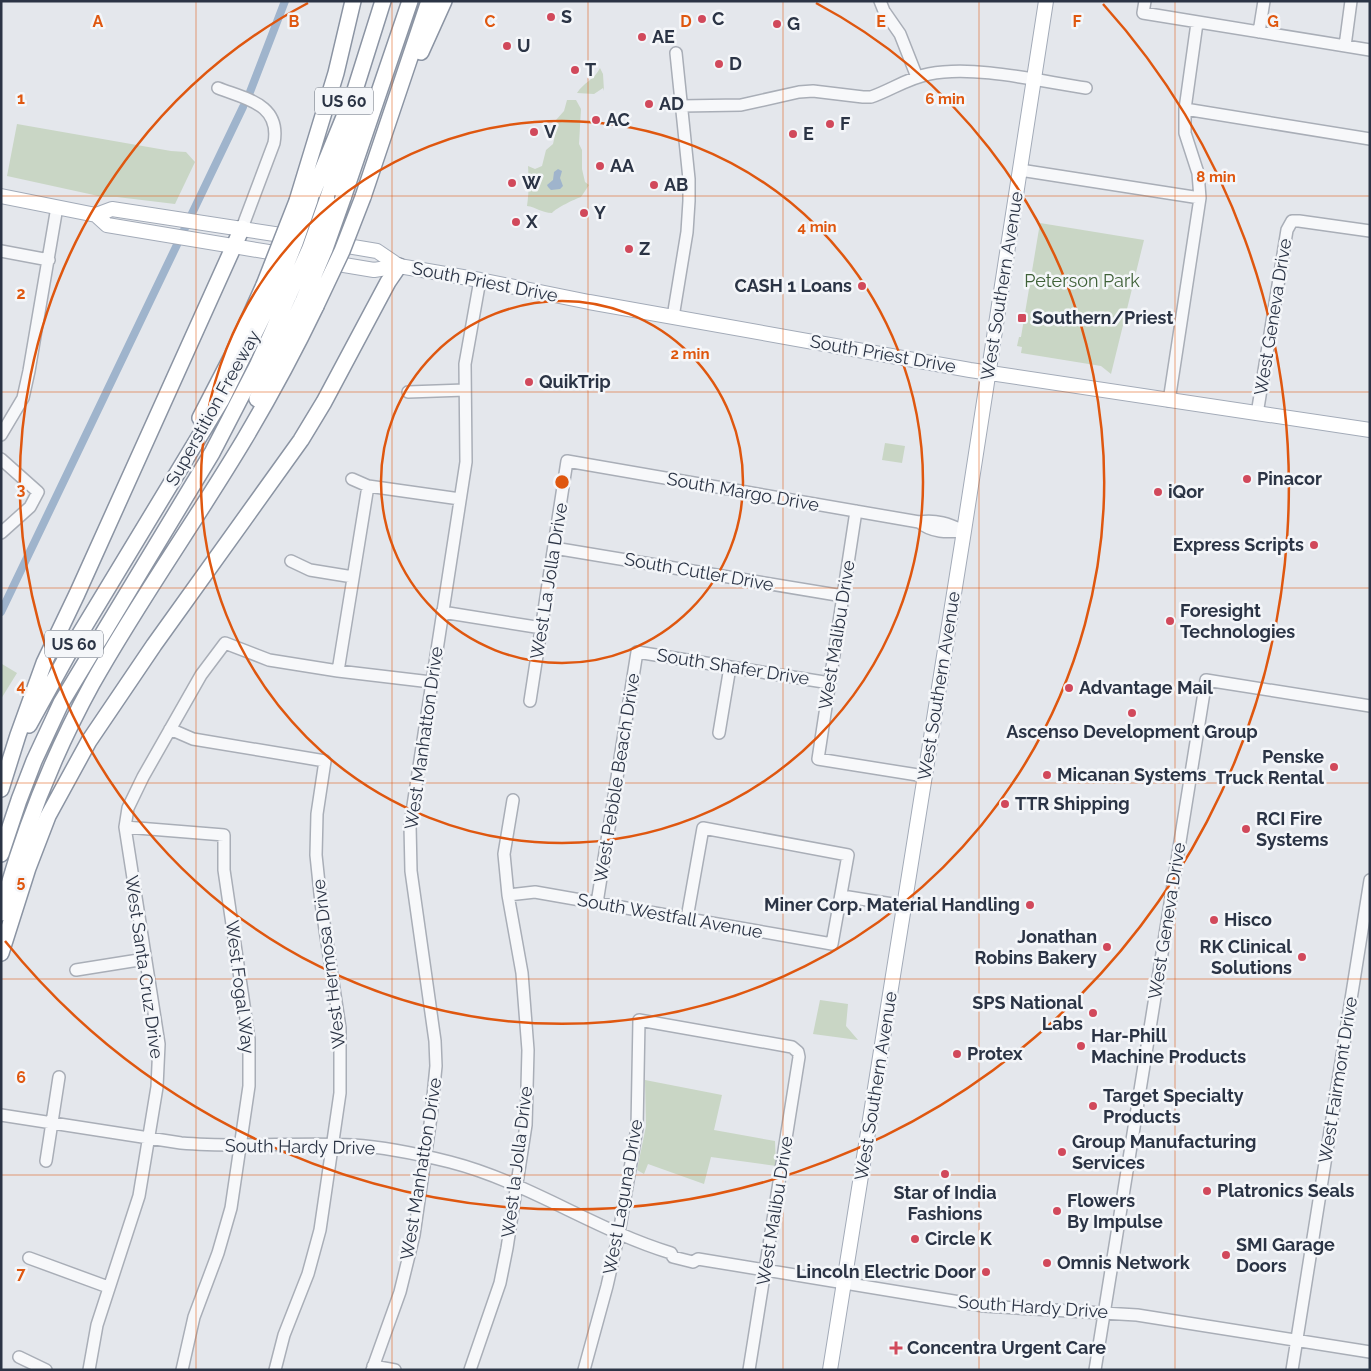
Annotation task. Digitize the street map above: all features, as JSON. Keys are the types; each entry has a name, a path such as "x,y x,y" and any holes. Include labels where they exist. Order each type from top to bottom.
{"highway":[{"path":"303,201 353,1"},
{"name":"Superstition Freeway","path":"1,793 27,728 48,688 222,399 276,290 295,243 303,201 376,1"},
{"path":"303,201 356,90 383,1"},
{"path":"1,854 34,762 61,703 212,453 257,366 276,290 310,248 394,1"},
{"path":"310,304 325,250 410,1"},
{"name":"US 60","path":"1,912 33,809 92,684 244,440 279,380 310,304 342,251 363,197 428,1"},
{"path":"386,128 444,1"},
{"path":"1,789 44,663 242,228"},
{"path":"1,953 28,868 48,816 89,741 154,645 301,440 324,402 388,282 399,266"}],"main road":[{"name":"West Southern Avenue","path":"830,1370 964,531 1046,1"},
{"name":"South Priest Drive","path":"1,196 96,215 112,209 242,228 377,251 399,266"},
{"name":"South Priest Drive","path":"96,215 106,225 188,239 374,270 399,266 988,373 1370,430"}],"street":[{"path":"880,1 884,11 900,34 917,77"},
{"path":"1145,1 1143,13 1370,50"},
{"path":"1259,32 1264,1"},
{"path":"1345,46 1351,1"},
{"path":"1169,401 1200,198 1198,173 1185,133 1185,109 1197,23"},
{"path":"673,317 687,232 689,201 689,179 676,53"},
{"path":"681,106 741,105 799,92 813,91 863,97 871,96 917,77 951,71 965,71 1086,88"},
{"path":"218,88 263,107 273,122 275,137 242,228"},
{"path":"1185,109 1370,140"},
{"path":"1020,170 1200,198"},
{"path":"1,434 22,398 30,371 57,207"},
{"path":"172,236 180,219"},
{"name":"West Geneva Drive","path":"1257,414 1287,230 1292,221 1370,231"},
{"path":"1,251 49,260"},
{"name":"West Manhatton Drive","path":"372,1368 400,1292 414,1235 432,1117 436,1066 435,1041 411,871 409,845 411,809 467,446 465,364 480,280"},
{"path":"408,392 465,390"},
{"path":"1,459 38,492 30,508 1,533"},
{"name":"South Margo Drive","path":"567,461 920,522 930,520 948,524 964,531"},
{"name":"West La Jolla Drive","path":"530,701 567,461"},
{"path":"352,479 368,486 460,499"},
{"path":"368,486 338,671 431,682"},
{"name":"West Malibu Drive","path":"856,511 818,758 924,776"},
{"name":"South Cutler Drive","path":"554,548 843,596"},
{"path":"292,561 310,570 353,577"},
{"path":"442,612 542,628"},
{"name":"West Santa Cruz Drive","path":"89,1370 97,1325 139,1196 157,1087 159,1044 125,827 128,808 201,675 225,643 269,660 338,671"},
{"name":"South Shafer Drive","path":"637,652 830,683"},
{"name":"West Pebble Beach Drive","path":"597,903 637,652"},
{"path":"719,733 730,667"},
{"name":"West Geneva Drive","path":"1095,1370 1206,680 1370,706"},
{"name":"West Hermosa Drive","path":"170,729 193,739 325,761 317,814 316,855 321,903 340,1028 340,1094 320,1230 308,1274 284,1335 275,1370"},
{"name":"West la Jolla Drive","path":"470,1370 500,1283 526,1125 528,1050 522,972 508,895 504,854 512,800"},
{"name":"West Fogal Way","path":"125,827 224,835 224,870 249,1039 249,1086 231,1208 218,1253 194,1317 182,1370"},
{"path":"687,918 702,828 848,854 842,896 904,906"},
{"name":"West Fairmont Drive","path":"1292,1370 1370,880"},
{"name":"South Westfall Avenue","path":"508,895 535,892 832,944 842,896"},
{"path":"76,970 145,959"},
{"name":"West Malibu Drive","path":"639,1020 792,1047 798,1052 798,1066 749,1370"},
{"name":"West Laguna Drive","path":"584,1370 607,1286 637,1128 639,1020"},
{"path":"46,1161 59,1077"},
{"name":"South Hardy Drive","path":"1,1115 196,1145 333,1144 381,1148 426,1156 474,1169 517,1186 618,1233 671,1253 675,1251 694,1255 698,1259 984,1306 1024,1310 1104,1312 1137,1315 1370,1352"},
{"path":"29,1258 108,1287"},
{"path":"19,1357 46,1370"},
{"path":"372,1368 395,1370"}],"green space":[{"path":"600,68 603,74 604,91 603,88 594,94 577,93 595,75"},
{"path":"567,100 576,100 581,109 579,144 582,150 582,169 585,182 589,185 581,197 561,206 552,213 548,213 527,206 528,166 535,169 542,166 546,150 553,144 556,120 564,111"},
{"path":"17,124 186,152 195,162 175,204 103,197 7,176"},
{"name":"Peterson Park","path":"1040,223 1144,240 1111,374 1101,366 1021,353 1022,347 1017,346 1019,337 1021,337"},
{"path":"885,443 905,446 902,463 882,460"},
{"path":"1,665 17,673 1,699"},
{"path":"820,1000 848,1004 846,1026 858,1040 813,1034"},
{"path":"645,1080 722,1095 714,1130 775,1141 776,1166 711,1157 704,1184 648,1164 644,1174 637,1170 646,1126"}],"water":[{"path":"558,169 562,171 560,178 563,186 560,189 551,190 547,185 553,180 554,172"}],"waterway":[{"path":"250,92 285,1"},
{"path":"1,612 243,107"}],"place":[{"name":"S","path":"551,17"},
{"name":"C","path":"702,19"},
{"name":"G","path":"777,24"},
{"name":"AE","path":"642,37"},
{"name":"U","path":"507,46"},
{"name":"D","path":"719,64"},
{"name":"T","path":"575,70"},
{"name":"AD","path":"649,104"},
{"name":"AC","path":"596,120"},
{"name":"F","path":"830,124"},
{"name":"V","path":"534,132"},
{"name":"E","path":"793,134"},
{"name":"AA","path":"600,166"},
{"name":"W","path":"512,183"},
{"name":"AB","path":"654,185"},
{"name":"Y","path":"584,213"},
{"name":"X","path":"516,222"},
{"name":"Z","path":"629,249"},
{"name":"CASH 1 Loans","path":"862,286"},
{"name":"Southern/Priest","path":"1022,318"},
{"name":"QuikTrip","path":"529,382"},
{"name":"Pinacor","path":"1247,479"},
{"name":"iQor","path":"1158,492"},
{"name":"Express Scripts","path":"1314,545"},
{"name":"Foresight Technologies","path":"1170,621"},
{"name":"Advantage Mail","path":"1069,688"},
{"name":"Ascenso Development Group","path":"1132,713"},
{"name":"Penske Truck Rental","path":"1334,767"},
{"name":"Micanan Systems","path":"1047,775"},
{"name":"TTR Shipping","path":"1005,804"},
{"name":"RCI Fire Systems","path":"1246,829"},
{"name":"Miner Corp. Material Handling","path":"1030,905"},
{"name":"Hisco","path":"1214,920"},
{"name":"Jonathan Robins Bakery","path":"1107,947"},
{"name":"RK Clinical Solutions","path":"1302,957"},
{"name":"SPS National Labs","path":"1093,1013"},
{"name":"Har-Phill Machine Products","path":"1081,1046"},
{"name":"Protex","path":"957,1054"},
{"name":"Target Specialty Products","path":"1093,1106"},
{"name":"Group Manufacturing Services","path":"1062,1152"},
{"name":"Star of India Fashions","path":"945,1174"},
{"name":"Platronics Seals","path":"1207,1191"},
{"name":"Flowers By Impulse","path":"1057,1211"},
{"name":"Circle K","path":"915,1239"},
{"name":"SMI Garage Doors","path":"1226,1255"},
{"name":"Omnis Network","path":"1047,1263"},
{"name":"Lincoln Electric Door","path":"986,1272"},
{"name":"Concentra Urgent Care","path":"896,1348"}]}
